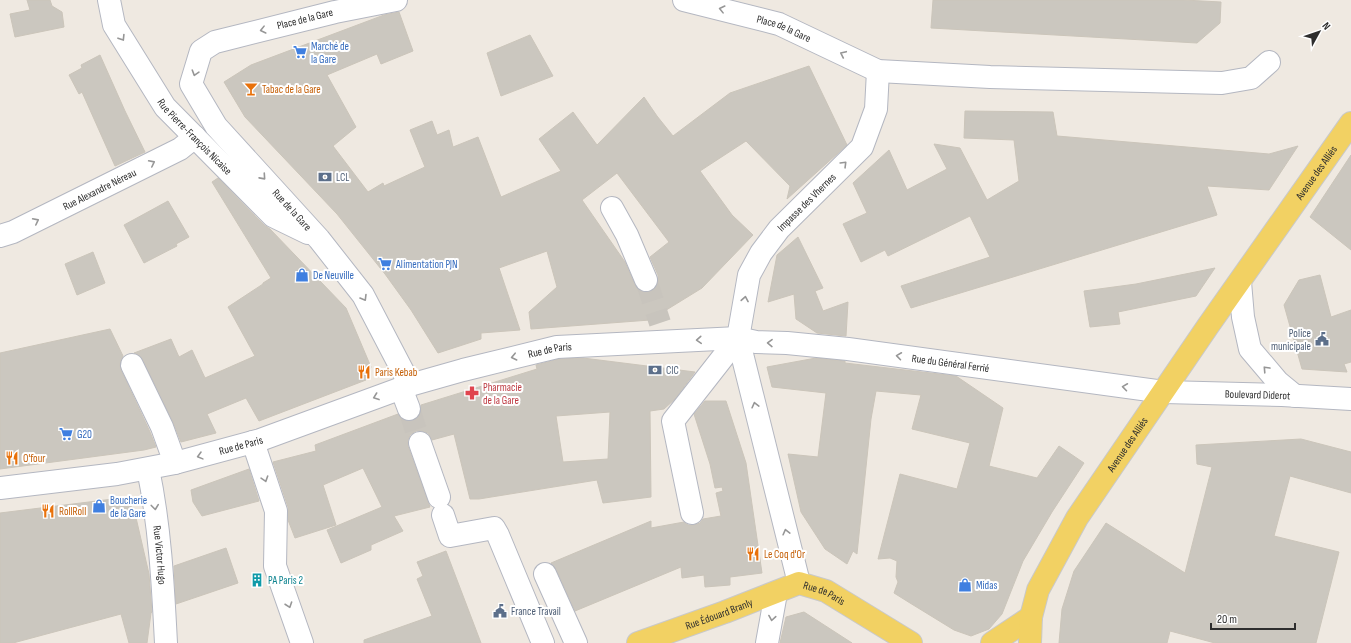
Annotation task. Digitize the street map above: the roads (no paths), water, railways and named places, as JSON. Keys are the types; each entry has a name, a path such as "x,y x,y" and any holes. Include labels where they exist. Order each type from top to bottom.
{"main road":[{"name":"Avenue des Alliés","path":"992,643 1032,633 1038,590 1077,518 1351,123"},
{"name":"Rue Édouard Branly","path":"638,643 776,593 799,583"},
{"name":"Rue de Paris","path":"799,583 826,591 911,643"}],"street":[{"name":"Place de la Gare","path":"215,42 335,12 396,0"},
{"name":"Place de la Gare","path":"684,0 779,24 878,71"},
{"name":"Rue Pierre-François Nicaise","path":"109,1 114,25 165,107 273,216 319,239"},
{"name":"Rue de la Gare","path":"215,42 201,51 191,84 216,126 319,239 364,295 405,387 409,410"},
{"path":"878,71 990,77 1222,84 1251,78 1269,62"},
{"name":"Impasse des Vhernes","path":"738,338 749,275 760,252 779,229 862,147 876,110 878,71"},
{"name":"Rue Alexandre Néreau","path":"0,236 13,232 180,149 195,137"},
{"path":"612,208 627,235 646,280"},
{"path":"1240,282 1243,317 1250,350 1278,382 1295,396"},
{"name":"Rue de Paris","path":"0,488 148,469 175,463 253,442 405,387 463,370 557,347 662,333 738,338 799,583"},
{"path":"692,512 673,422 738,338"},
{"name":"Rue du Général Ferrié","path":"738,338 756,342 787,343 848,349 1164,392"},
{"path":"132,365 162,427 175,463"},
{"name":"Boulevard Diderot","path":"1164,392 1351,399"},
{"path":"253,442 276,511 275,566 302,643"},
{"path":"420,443 450,536 494,528 543,643"},
{"name":"Rue Victor Hugo","path":"148,469 153,494 162,568 166,643"},
{"path":"544,574 576,643"},
{"path":"767,643 776,593"}],"tunnel":[{"path":"646,280 660,323"},
{"path":"409,409 420,443"}],"place":[{"name":"Marché de la Gare","path":"300,52"},
{"name":"Tabac de la Gare","path":"251,89"},
{"name":"LCL","path":"325,177"},
{"name":"Alimentation PJN","path":"385,264"},
{"name":"De Neuville","path":"302,275"},
{"name":"Police municipale","path":"1322,339"},
{"name":"CIC","path":"655,370"},
{"name":"Paris Kebab","path":"364,372"},
{"name":"Pharmacie de la Gare","path":"472,393"},
{"name":"G20","path":"66,434"},
{"name":"O'four","path":"12,458"},
{"name":"Boucherie de la Gare","path":"99,506"},
{"name":"RollRoll","path":"48,511"},
{"name":"Le Coq d'Or","path":"753,554"},
{"name":"PA Paris 2","path":"257,580"},
{"name":"Midas","path":"965,585"},
{"name":"France Travail","path":"500,611"}]}
